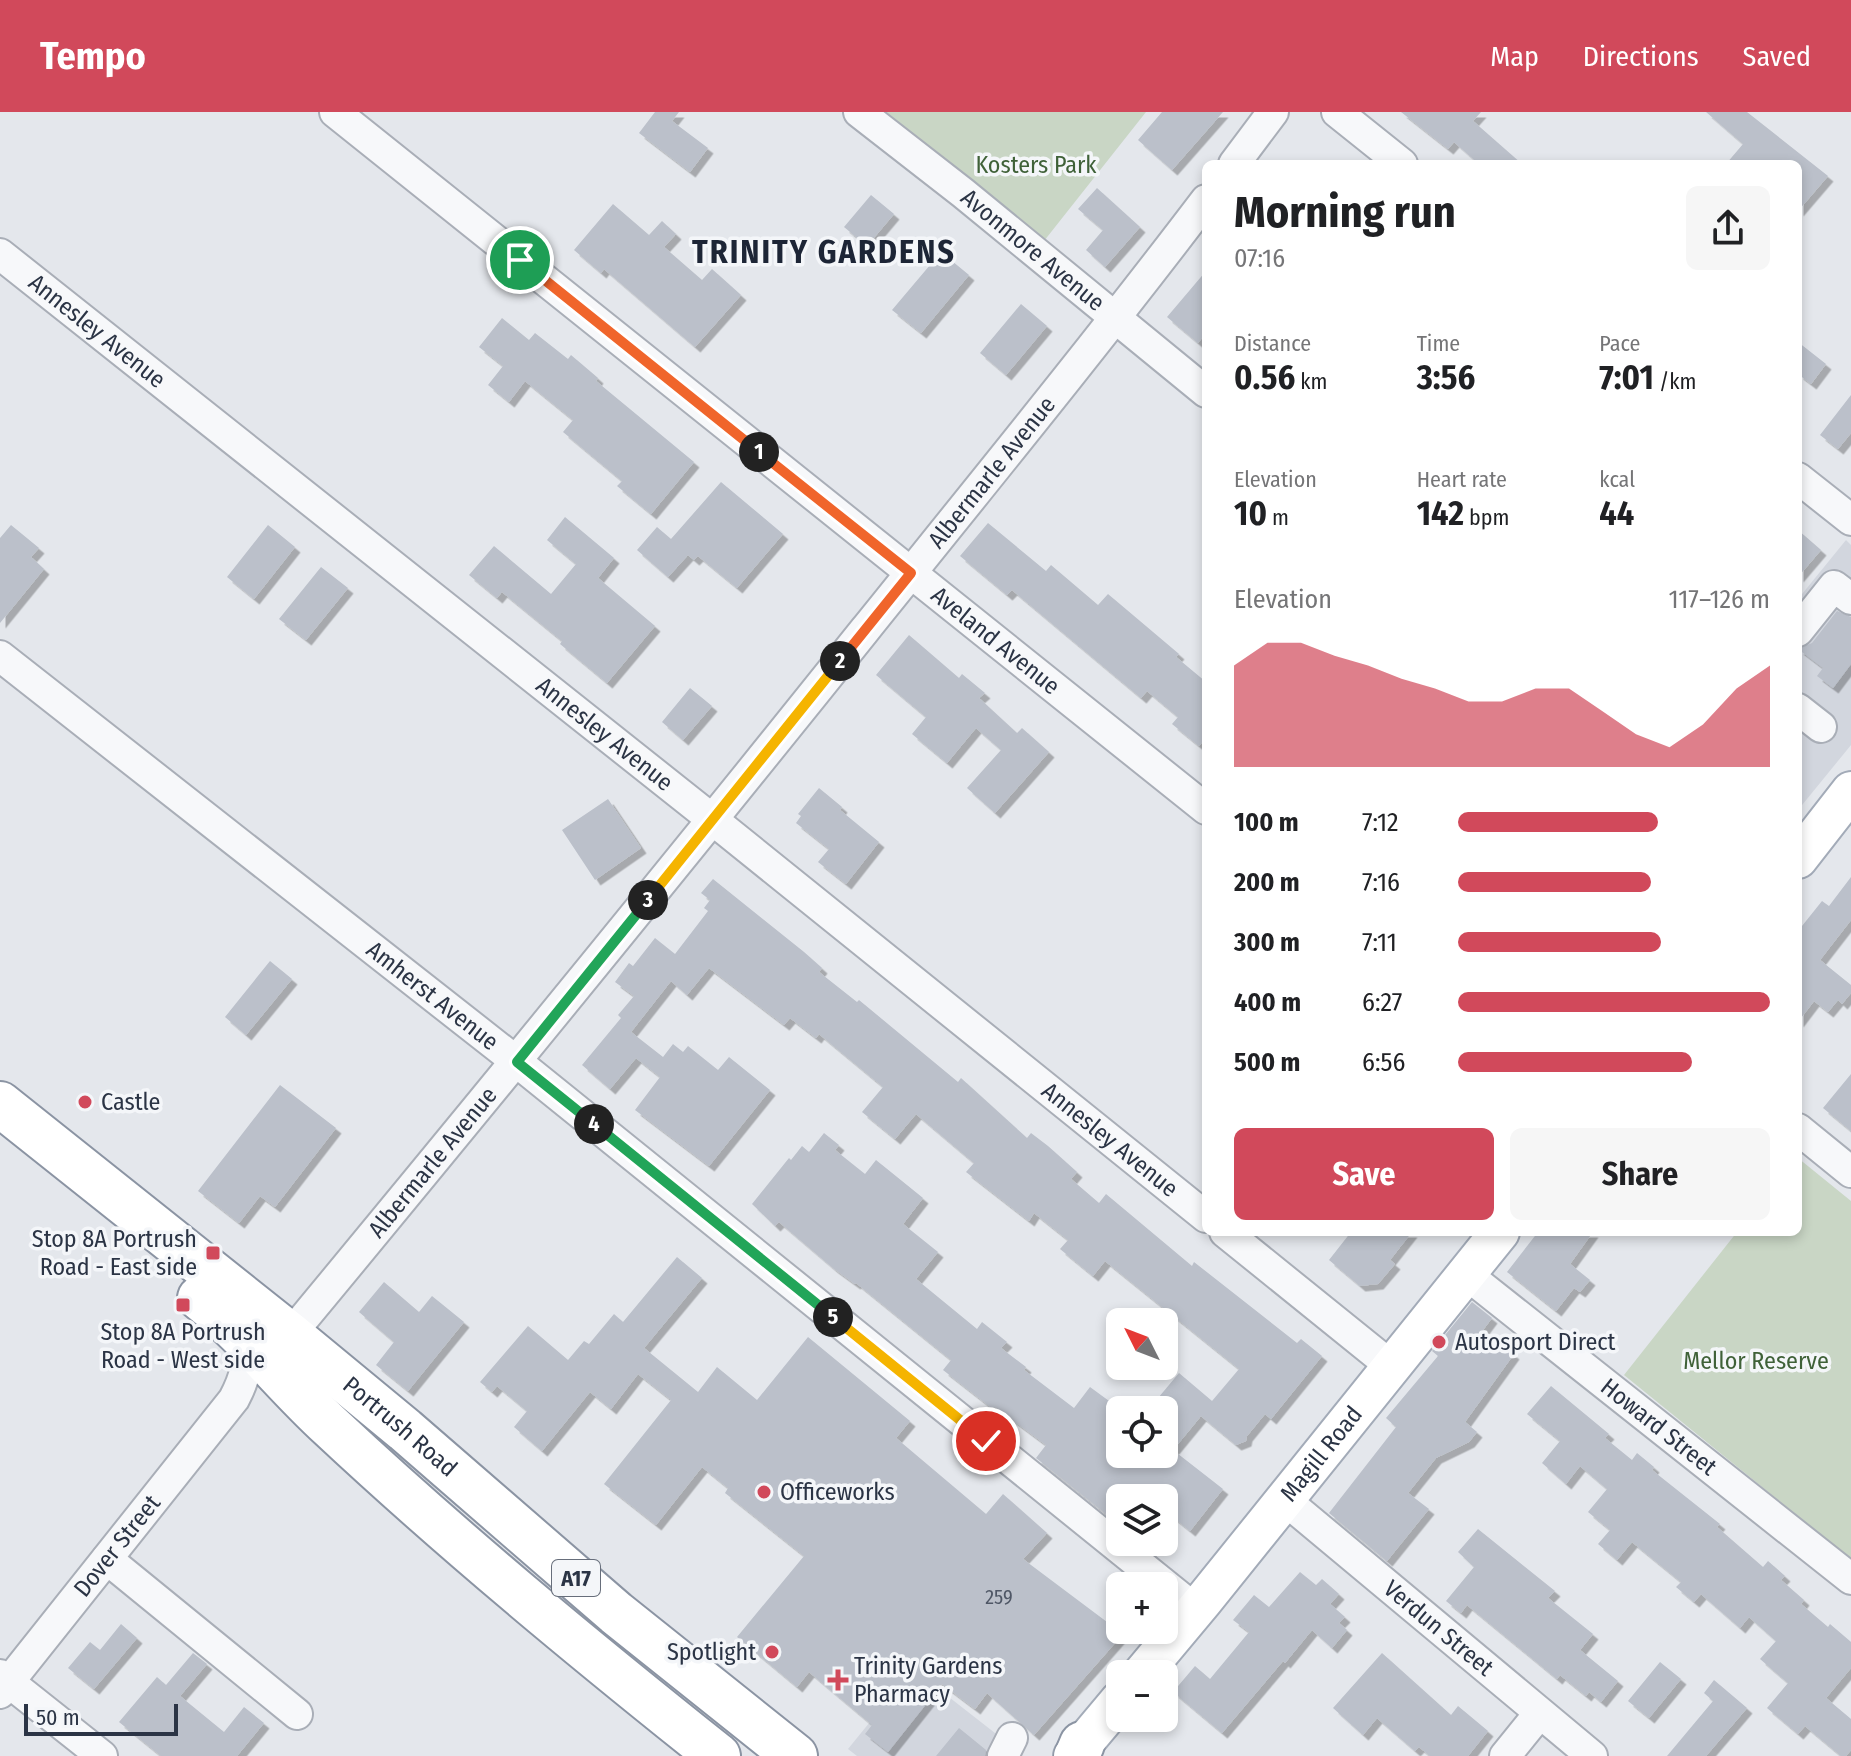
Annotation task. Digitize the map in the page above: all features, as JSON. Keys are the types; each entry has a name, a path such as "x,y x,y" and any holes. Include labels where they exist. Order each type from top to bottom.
{"highway":[{"name":"Portrush Road","path":"0,1104 290,1335 616,1613 795,1756"},
{"name":"Portrush Road","path":"0,1141 234,1328 328,1424 522,1598 718,1756"},
{"path":"234,1328 276,1337 290,1335 292,1351 299,1364 389,1478"}],"main road":[{"path":"1802,854 1851,791"},
{"name":"Magill Road","path":"1154,1660 1497,1236"},
{"path":"1077,1752 1106,1717"}],"street":[{"name":"Aveland Avenue","path":"335,112 1202,806"},
{"name":"Avonmore Avenue","path":"859,112 1202,389"},
{"path":"1237,160 1273,112"},
{"path":"1337,112 1397,160"},
{"name":"Albermarle Avenue","path":"290,1335 713,820 1116,318 1202,205"},
{"name":"Annesley Avenue","path":"0,254 713,820 1202,1214"},
{"path":"1802,481 1851,520"},
{"path":"1802,626 1834,586 1851,599"},
{"name":"Amherst Avenue","path":"0,656 517,1062 1196,1610"},
{"path":"1802,1132 1851,1172"},
{"path":"1230,1236 1391,1366"},
{"name":"Howard Street","path":"1466,1274 1851,1579"},
{"name":"Dover Street","path":"3,1683 107,1559 234,1399 245,1378 248,1353 234,1328"},
{"path":"234,1399 253,1392 282,1396 328,1424"},
{"name":"Verdun Street","path":"1285,1500 1592,1756"},
{"path":"107,1559 297,1714"},
{"path":"3,1683 102,1756"},
{"path":"1505,1756 1539,1714"}],"shaded area":[{"path":"1846,540 1851,545 1851,745 1802,805 1802,594"},
{"path":"913,1669 1021,1756 857,1756 848,1749"}],"green space":[{"name":"Kosters Park","path":"882,112 1146,112 1044,241"},
{"name":"Mellor Reserve","path":"1802,1161 1851,1201 1851,1559 1624,1375 1734,1236 1802,1236"}],"building":[{"path":"655,112 679,112 672,121 708,148 690,172 639,133"},
{"path":"1162,112 1223,112 1172,170 1138,140"},
{"path":"1401,112 1481,112 1473,121 1517,160 1474,160 1454,142 1448,149"},
{"path":"1706,112 1747,112 1828,176 1802,206 1802,160 1729,160 1743,144"},
{"path":"1097,188 1140,227 1105,267 1086,250 1103,230 1078,209"},
{"path":"871,195 894,214 867,246 844,227"},
{"path":"613,204 649,235 662,221 676,234 664,247 702,280 712,269 741,295 695,347 604,269 601,273 574,250"},
{"path":"941,252 969,275 921,333 892,310"},
{"path":"1202,276 1202,338 1198,343 1167,317"},
{"path":"1021,304 1047,326 1006,375 980,353"},
{"path":"502,318 529,340 535,333 568,359 571,355 598,378 596,381 694,462 651,514 617,486 622,481 563,432 573,420 525,381 509,402 488,385 503,366 479,347"},
{"path":"1802,345 1826,364 1811,384 1802,377"},
{"path":"1851,395 1851,433 1838,449 1820,435"},
{"path":"721,482 783,534 737,588 698,556 694,560 688,555 668,577 637,550 657,527 671,539"},
{"path":"565,517 614,558 598,578 655,626 607,683 502,592 497,598 469,575 494,546 551,594 576,564 547,540"},
{"path":"988,523 1046,571 1051,565 1098,605 1108,594 1179,654 1176,657 1202,679 1202,743 1199,746 1172,724 1178,717 1147,691 1141,698 1012,590 1007,595 960,556"},
{"path":"11,525 39,548 31,557 44,569 0,623 0,538"},
{"path":"268,525 295,547 254,599 227,577"},
{"path":"1802,533 1821,550 1802,572"},
{"path":"321,567 348,588 306,640 279,619"},
{"path":"1837,611 1851,617 1851,664 1833,688 1817,676 1823,668 1802,652 1802,647 1812,643"},
{"path":"909,635 959,678 962,674 985,693 979,698 1017,733 1022,728 1049,752 995,813 967,788 1001,750 976,728 947,763 912,734 926,717 876,675"},
{"path":"690,688 712,706 683,740 662,722"},
{"path":"819,788 879,842 846,884 818,862 829,849 796,823 801,816 798,814"},
{"path":"608,799 641,848 595,880 562,830"},
{"path":"1851,877 1851,920 1820,960 1851,985 1851,993 1842,1004 1838,1000 1828,1012 1814,1001 1802,1017 1802,926 1822,901 1829,906"},
{"path":"713,879 804,952 822,968 819,972 857,1002 859,1000 958,1082 961,1078 1027,1138 1031,1133 1048,1146 1077,1172 1071,1179 1099,1203 1106,1194 1192,1266 1194,1262 1297,1343 1301,1339 1322,1356 1271,1419 1265,1414 1246,1441 1236,1445 1201,1416 1178,1444 1178,1396 1160,1396 1173,1380 1178,1380 1179,1373 1212,1401 1239,1369 1178,1320 1178,1308 1163,1308 1105,1261 1093,1276 1060,1249 1068,1240 1034,1213 1029,1221 966,1172 974,1163 916,1114 895,1139 862,1112 883,1087 819,1034 816,1038 790,1018 784,1025 709,968 687,995 671,981 631,1032 663,1057 673,1044 683,1052 688,1046 718,1070 729,1057 770,1090 709,1166 635,1110 660,1077 636,1058 610,1089 582,1065 621,1018 618,1015 634,996 615,982 629,963 633,966 655,938 675,954 708,911 704,908 710,900 701,893"},
{"path":"270,961 292,979 246,1035 225,1017"},
{"path":"1851,1074 1851,1131 1823,1108"},
{"path":"280,1085 336,1128 275,1207 260,1196 239,1223 198,1191"},
{"path":"824,1133 839,1145 835,1150 865,1174 876,1160 923,1198 903,1224 938,1252 916,1279 977,1329 982,1322 1007,1342 1001,1348 1074,1408 1090,1387 1106,1399 1106,1468 1178,1468 1178,1454 1223,1489 1190,1531 1178,1521 1178,1484 1106,1484 1106,1514 1036,1458 1046,1445 943,1370 951,1360 779,1222 775,1226 752,1204 789,1158 791,1160 802,1146 809,1152"},
{"path":"1348,1236 1409,1236 1390,1260 1395,1264 1378,1284 1360,1286 1329,1260"},
{"path":"1535,1236 1590,1236 1570,1264 1590,1280 1580,1292 1574,1288 1556,1311 1507,1272"},
{"path":"677,1257 702,1278 644,1348 698,1392 717,1367 757,1400 808,1337 910,1421 896,1438 986,1514 1003,1494 1047,1533 1023,1559 1106,1621 1106,1644 1114,1644 1034,1735 987,1693 975,1709 942,1684 888,1752 865,1734 872,1725 809,1672 797,1687 737,1637 804,1556 725,1493 728,1488 702,1467 656,1525 604,1484 671,1400 638,1374 611,1409 590,1392 542,1451 514,1427 527,1411 497,1386 492,1392 480,1382 528,1326 568,1360 584,1341 589,1344 614,1314 623,1322"},
{"path":"384,1282 419,1312 432,1296 464,1322 408,1391 376,1365 394,1342 359,1312"},
{"path":"1472,1302 1492,1318 1483,1330 1514,1354 1465,1422 1477,1432 1469,1442 1436,1458 1408,1493 1429,1509 1387,1561 1329,1513 1396,1427 1386,1418 1438,1356 1432,1351"},
{"path":"1551,1386 1609,1434 1605,1438 1632,1460 1637,1453 1654,1467 1652,1470 1720,1524 1717,1527 1763,1567 1768,1561 1785,1576 1781,1580 1804,1600 1801,1604 1851,1642 1851,1668 1826,1698 1851,1719 1851,1750 1846,1756 1841,1756 1805,1726 1798,1734 1767,1708 1788,1683 1760,1659 1776,1641 1749,1617 1740,1628 1701,1594 1694,1602 1676,1587 1681,1582 1632,1542 1617,1560 1598,1544 1610,1530 1588,1512 1607,1489 1580,1466 1566,1484 1542,1463 1560,1441 1527,1414"},
{"path":"1478,1529 1555,1591 1548,1598 1593,1634 1580,1650 1618,1681 1601,1702 1589,1692 1586,1696 1560,1675 1557,1679 1467,1605 1461,1613 1446,1601 1474,1567 1458,1552"},
{"path":"1300,1572 1316,1585 1322,1579 1339,1594 1330,1604 1345,1617 1339,1623 1347,1630 1332,1648 1312,1630 1222,1733 1178,1696 1178,1686 1195,1666 1210,1679 1249,1632 1233,1620 1254,1595 1269,1607"},
{"path":"121,1624 137,1638 94,1689 68,1668 90,1642 100,1650"},
{"path":"193,1653 207,1664 180,1696 224,1732 244,1707 264,1723 237,1756 161,1756 119,1722 157,1677 166,1685"},
{"path":"1382,1653 1451,1715 1458,1706 1488,1731 1468,1756 1430,1756 1419,1747 1415,1751 1377,1718 1363,1735 1333,1708"},
{"path":"1660,1662 1681,1679 1649,1718 1628,1701"},
{"path":"1714,1680 1747,1708 1706,1756 1667,1756 1713,1701 1704,1693"},
{"path":"959,1728 986,1750 985,1756 936,1756"}],"place":[{"name":"Castle","path":"85,1102"},
{"name":"Stop 8A Portrush Road - East side","path":"213,1253"},
{"name":"Stop 8A Portrush Road - West side","path":"183,1305"},
{"name":"Autosport Direct","path":"1439,1342"},
{"name":"Officeworks","path":"764,1492"},
{"name":"Spotlight","path":"772,1652"},
{"name":"Trinity Gardens Pharmacy","path":"838,1680"}],"district":[{"name":"TRINITY GARDENS","path":"824,252"}],"route":[{"path":"520,260 911,573 517,1062 986,1441"}]}
